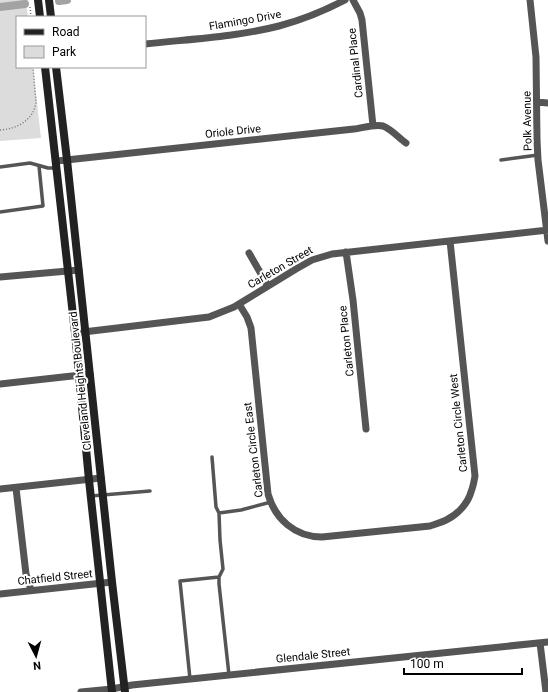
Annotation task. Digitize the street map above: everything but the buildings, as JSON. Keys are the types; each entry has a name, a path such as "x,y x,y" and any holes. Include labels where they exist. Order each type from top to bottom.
{"street":[{"path":"38,0 40,16"},
{"path":"49,0 51,16"},
{"name":"Flamingo Drive","path":"146,44 225,36 279,26 315,14 345,0"},
{"name":"Cardinal Place","path":"353,0 362,20 373,126"},
{"name":"Polk Avenue","path":"530,0 536,57 538,154 548,241"},
{"name":"Cleveland Heights Boulevard","path":"45,68 57,165 112,690"},
{"name":"Cleveland Heights Boulevard","path":"56,68 125,689"},
{"path":"536,102 548,103"},
{"name":"Oriole Drive","path":"57,165 67,160 373,126 382,126 392,131 406,143"},
{"name":"Carleton Street","path":"75,333 209,317 234,307 312,260 332,254 547,230"},
{"name":"Carleton Circle West","path":"375,531 438,524 457,513 471,493 475,476 450,240"},
{"name":"Carleton Place","path":"346,252 353,300 366,429"},
{"path":"249,253 268,286"},
{"path":"0,277 79,270"},
{"name":"Carleton Circle East","path":"239,304 247,317 251,328 268,494 278,516 299,532 313,537 375,531"},
{"path":"0,384 90,374"},
{"path":"0,489 101,478"},
{"path":"16,488 26,574 31,590"},
{"name":"Chatfield Street","path":"0,594 112,582"},
{"path":"544,642 546,692"},
{"name":"Glendale Street","path":"81,692 125,689 190,679 544,642"}],"lane":[{"path":"500,160 538,154"},
{"path":"0,167 30,163 48,168 57,165"},
{"path":"0,212 43,206 39,166"},
{"path":"212,457 216,507 219,513 223,569 219,577 219,584 230,675"},
{"path":"91,496 150,492"},
{"path":"219,513 241,510 271,502"},
{"path":"190,679 180,581 219,577"}],"path":[{"path":"0,130 16,127 25,122 33,114 36,106 33,68"}],"green space":[{"path":"0,0 30,0 26,1 28,16 16,16 16,68 33,68 41,138 0,141"}],"waterway":[{"path":"59,1 67,0"},
{"path":"0,7 25,4"}]}
